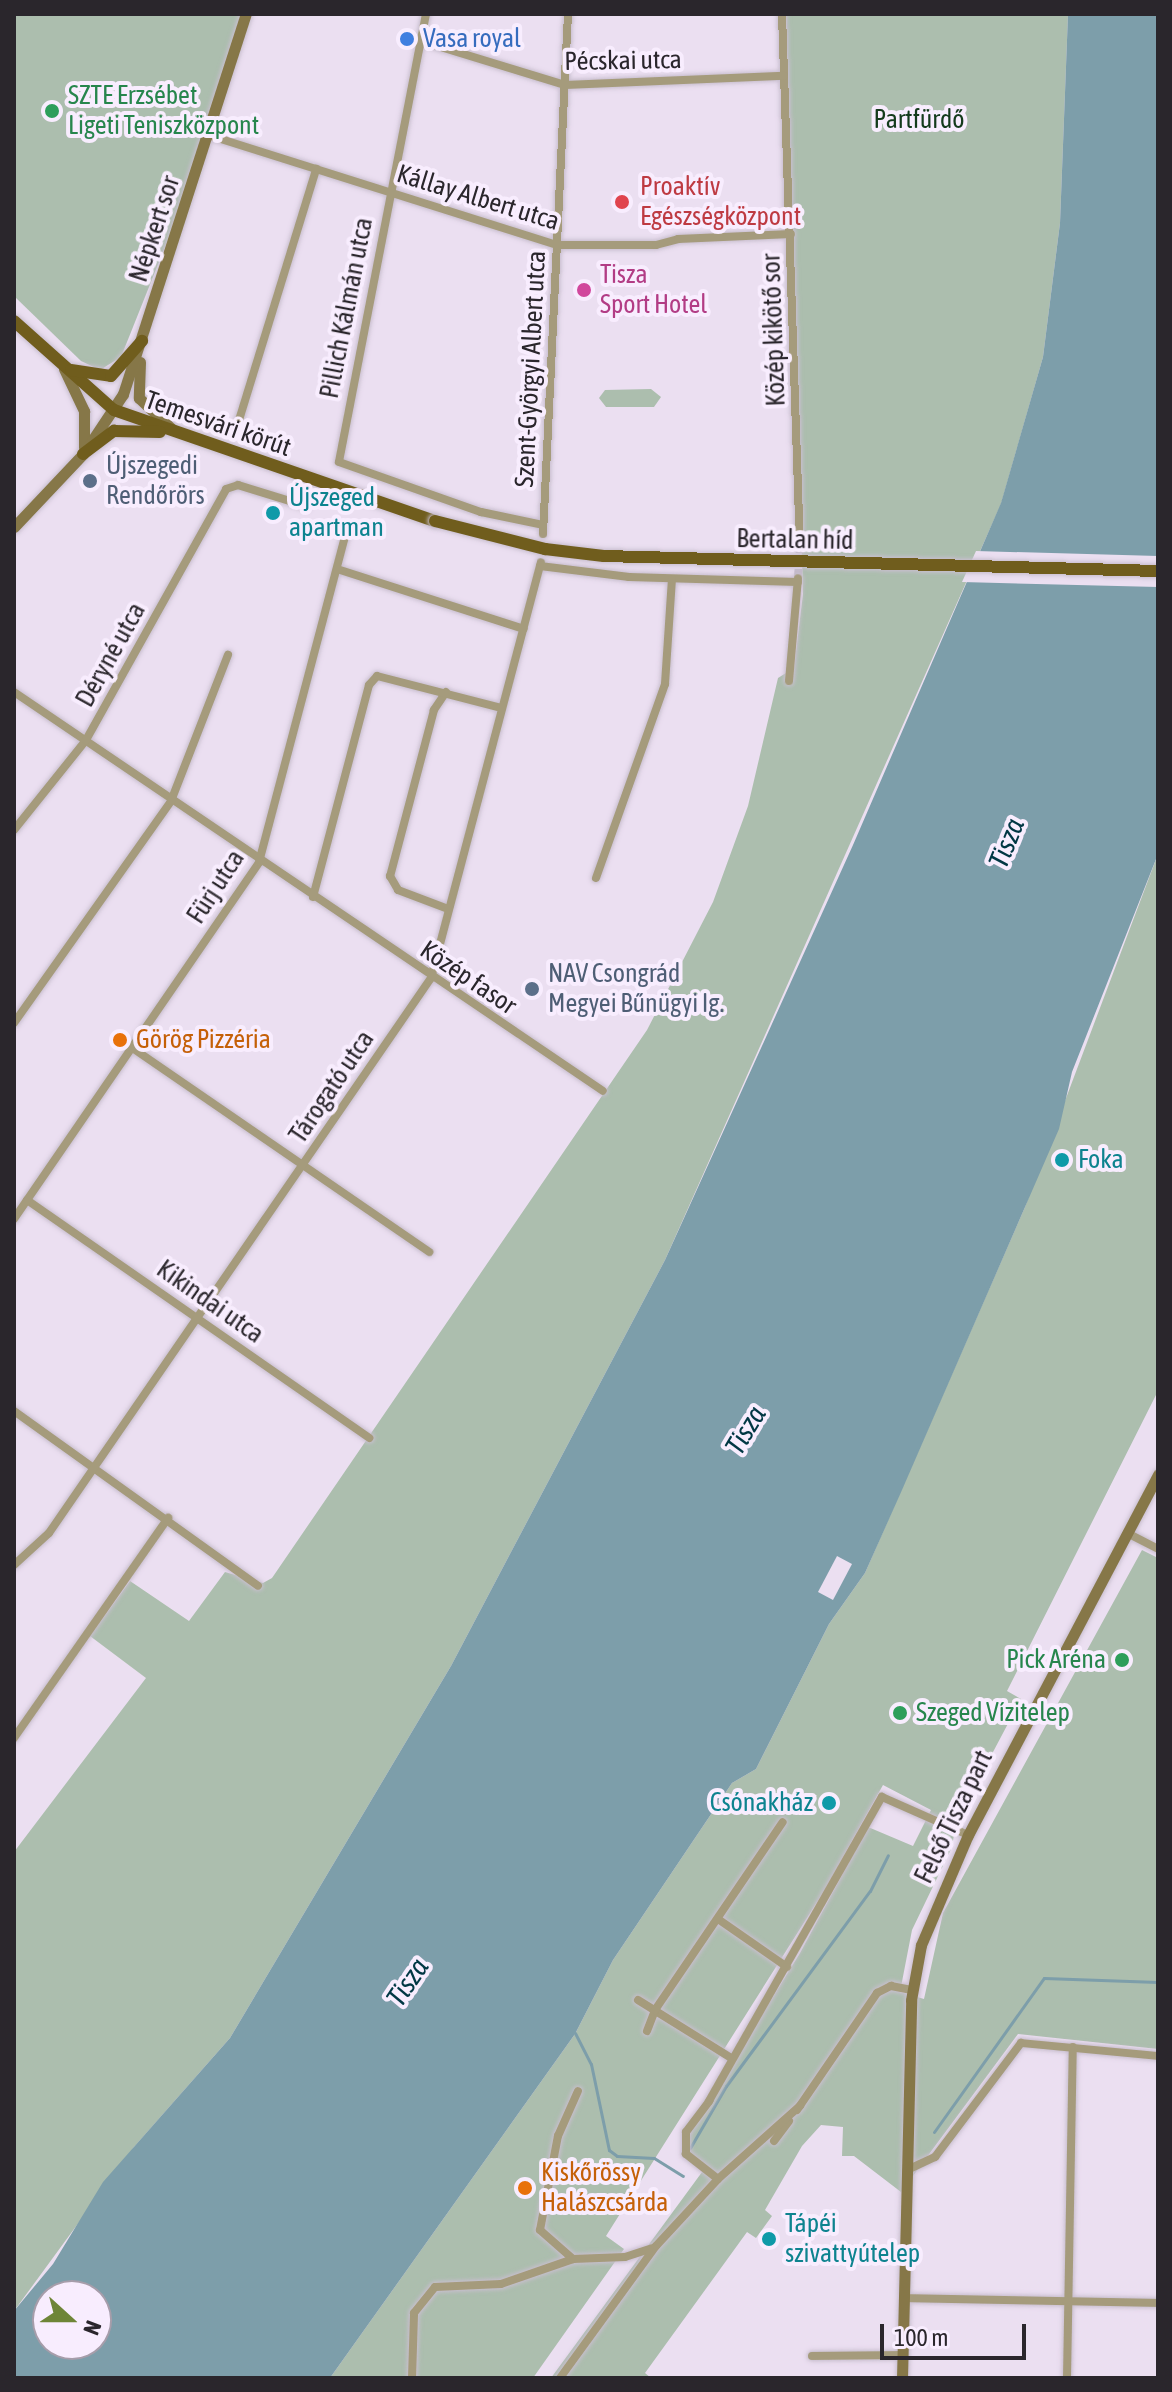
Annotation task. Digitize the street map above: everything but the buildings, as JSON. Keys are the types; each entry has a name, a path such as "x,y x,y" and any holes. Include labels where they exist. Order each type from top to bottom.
{"main road":[{"name":"Népkert sor","path":"14,527 83,454 114,410 142,341 246,14"},
{"name":"Temesvári körút","path":"14,321 64,369 114,410 435,521"},
{"path":"64,369 111,376 142,341"},
{"path":"142,341 139,398 176,433"},
{"path":"64,369 87,423 83,454"},
{"path":"83,454 121,430 176,433"},
{"name":"Bertalan híd","path":"435,521 545,549 604,556 1158,571"},
{"name":"Felső Tisza part","path":"902,2378 912,1990 928,1922 968,1835 1158,1474"}],"street":[{"name":"Pillich Kálmán utca","path":"426,14 339,453 344,467 543,530"},
{"name":"Szent-Györgyi Albert utca","path":"543,530 568,14"},
{"name":"Közép kikötő sor","path":"782,14 800,548"},
{"name":"Pécskai utca","path":"421,41 565,85 784,76"},
{"name":"Kállay Albert utca","path":"208,135 557,245 656,245 678,239 791,234"},
{"path":"239,420 316,169"},
{"name":"Temesvári körút","path":"226,489 238,485 306,506"},
{"name":"Déryné utca","path":"14,830 86,740 226,489"},
{"name":"Fürj utca","path":"14,1219 259,862 347,528"},
{"name":"Tárogató utca","path":"14,1565 37,1548 431,978 540,564 672,579"},
{"path":"337,569 524,629"},
{"path":"596,878 660,706 672,579 798,579 789,681"},
{"path":"14,1023 171,801 228,655"},
{"path":"313,897 369,685 377,676 502,708"},
{"name":"Közép fasor","path":"14,692 259,862 603,1091"},
{"name":"Közép fasor","path":"446,692 434,710 390,876 398,890 448,909"},
{"path":"131,1047 429,1252"},
{"name":"Kikindai utca","path":"27,1200 370,1438"},
{"path":"14,1411 168,1518 258,1586"},
{"path":"14,1738 168,1518"},
{"path":"1127,1533 1158,1549"},
{"path":"718,2179 692,2161 684,2141 787,1967 882,1797 968,1835"},
{"path":"647,2031 655,2010 783,1822"},
{"path":"718,1919 787,1967"},
{"path":"774,2141 877,1993 891,1986 912,1990"},
{"path":"638,2000 731,2058"},
{"path":"907,2168 935,2157 1013,2048 1025,2042 1158,2056"},
{"path":"1067,2378 1073,2047"},
{"path":"573,2259 540,2230 558,2136 578,2091"},
{"path":"560,2378 656,2246 718,2179 800,2106"},
{"path":"412,2378 414,2313 435,2287 501,2284 573,2259 625,2257 656,2246"},
{"path":"903,2298 1158,2303"},
{"path":"812,2356 903,2355"}],"green space":[{"path":"14,14 242,14 181,207 121,357 100,370 81,361 14,296"},
{"name":"Partfürdő","path":"786,14 1068,14 1060,223 1043,357 1001,504 665,1260 451,1666 230,2038 134,2147 37,2280 32,2280 32,2286 14,2311 14,1852 146,1678 90,1636 130,1581 189,1621 225,1572 263,1583 272,1578 647,1030 713,902 748,806 778,678 794,668 803,594"},
{"path":"651,389 661,397 654,407 606,407 599,398 605,390"},
{"path":"1158,854 1158,1391 1007,1691 1021,1699 956,1822 952,1847 912,1930 900,1992 924,1999 943,1913 1142,1550 1158,1558 1158,2049 1018,2034 901,2192 854,2156 842,2156 843,2127 821,2125 802,2146 765,2210 772,2216 756,2238 747,2232 645,2373 651,2378 551,2378 705,2168 689,2152 688,2135 800,1953 868,1827 913,1846 931,1810 883,1785 824,1891 606,2236 624,2249 533,2378 330,2378 575,2034 613,1960 732,1783 756,1769 829,1624 865,1573 1025,1207"}],"water":[{"name":"Tisza","path":"1068,14 1158,14 1158,854 1072,1072 1059,1129 865,1573 829,1624 756,1769 732,1783 613,1960 575,2034 330,2378 14,2378 14,2311 32,2289 32,2360 112,2360 112,2280 40,2280 53,2264 103,2182 230,2038 451,1666 665,1260 853,845 1001,503 1043,357 1060,223"}],"pier":[{"path":"976,551 1158,556 1158,587 962,582"},
{"path":"837,1556 852,1564 833,1600 818,1592"}],"waterway":[{"path":"690,2148 726,2086 870,1891 888,1855"},
{"path":"934,2132 1044,1978 1158,1982"},
{"path":"575,2033 591,2064 609,2150 617,2156 654,2158 683,2176"}],"tunnel":[{"path":"798,577 800,548"}],"place":[{"name":"Vasa royal","path":"407,39"},
{"name":"SZTE Erzsébet Ligeti Teniszközpont","path":"52,111"},
{"name":"Proaktív Egészségközpont","path":"622,202"},
{"name":"Tisza Sport Hotel","path":"584,290"},
{"name":"Újszegedi Rendőrörs","path":"90,481"},
{"name":"Újszeged apartman","path":"273,513"},
{"name":"NAV Csongrád Megyei Bűnügyi Ig.","path":"532,989"},
{"name":"Görög Pizzéria","path":"120,1040"},
{"name":"Foka","path":"1062,1160"},
{"name":"Pick Aréna","path":"1122,1660"},
{"name":"Szeged Vízitelep","path":"900,1713"},
{"name":"Csónakház","path":"829,1803"},
{"name":"Kiskőrössy Halászcsárda","path":"525,2188"},
{"name":"Tápéi szivattyútelep","path":"769,2239"}]}
